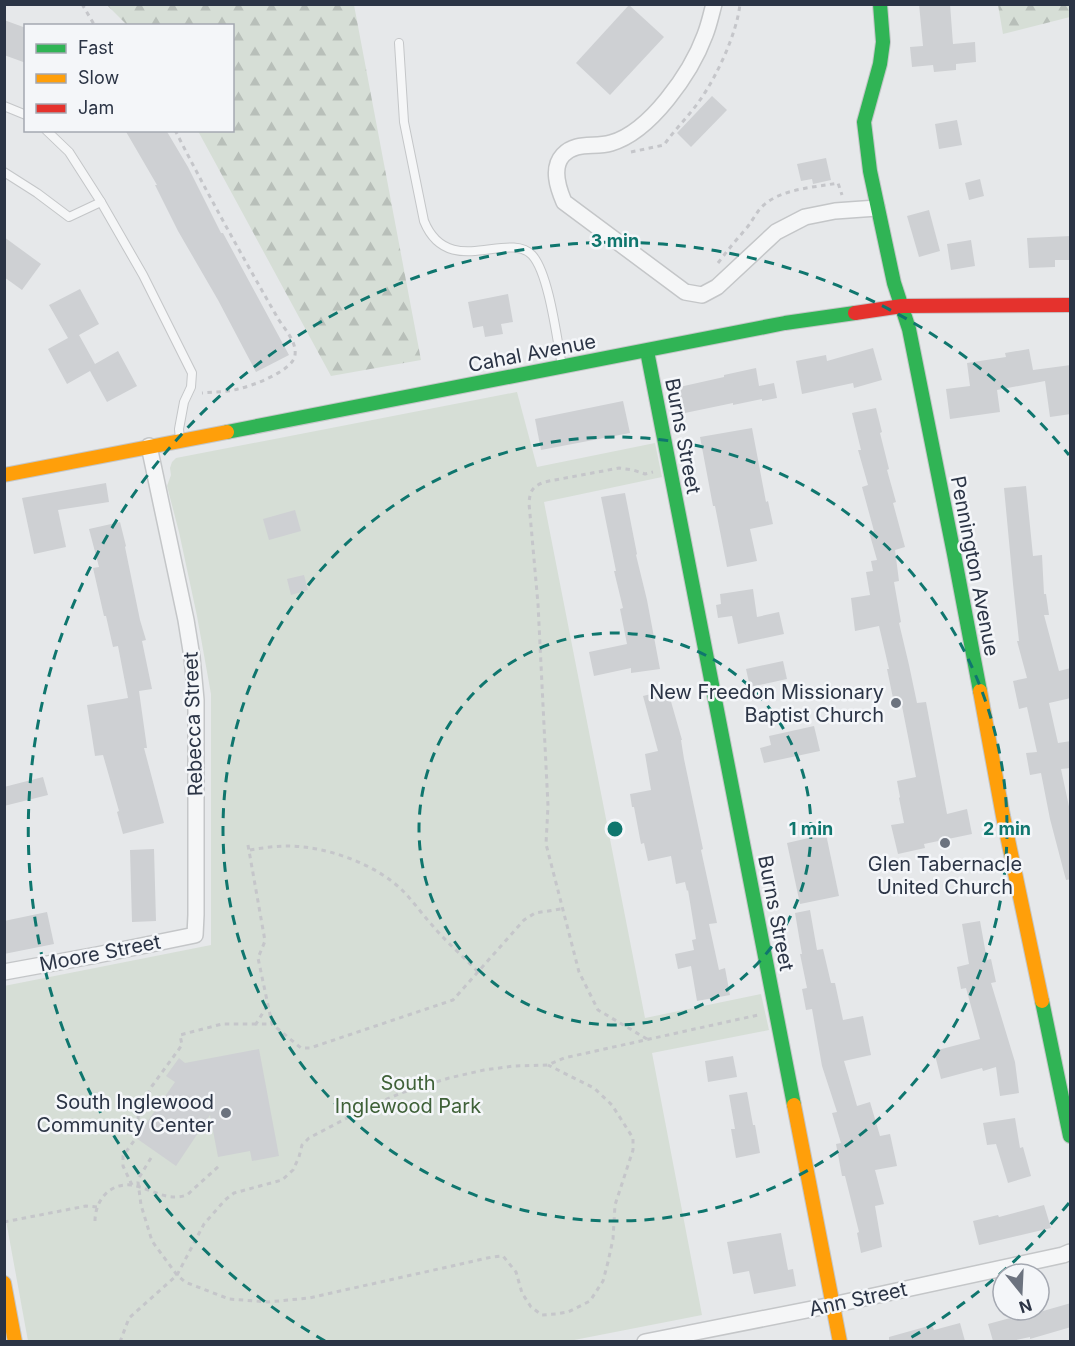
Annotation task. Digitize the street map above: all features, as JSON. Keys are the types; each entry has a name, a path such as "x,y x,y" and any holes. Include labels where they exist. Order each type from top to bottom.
{"street":[{"path":"714,4 705,36 688,69 663,105 635,131 610,143 573,147 561,156 555,173 564,202 685,292 702,295 717,287 776,232 805,217 835,211 877,208"},
{"name":"Pennington Avenue","path":"880,4 883,42 880,64 864,122 877,208 894,283 909,329 1004,816 1071,1136"},
{"name":"Cahal Avenue","path":"4,475 785,322 902,306 1071,305"},
{"name":"Burns Street","path":"646,351 840,1341"},
{"name":"Rebecca Street","path":"149,447 192,657 196,712 195,935"},
{"name":"Moore Street","path":"4,972 195,935"},
{"name":"Ann Street","path":"645,1341 832,1305 1071,1252"},
{"path":"4,1283 15,1341"}],"lane":[{"path":"399,43 404,122 428,232 437,241 459,251 518,248 531,254 544,276 562,367"},
{"path":"4,106 24,115"},
{"path":"48,132 69,152 101,202 143,274 192,373 191,387 182,411 180,440"},
{"path":"4,172 69,217 101,202"}],"path":[{"path":"82,4 94,24"},
{"path":"625,153 664,145 701,99 722,60 738,21 740,4"},
{"path":"176,132 291,339 295,356 292,363 284,370 257,383 236,390 188,394"},
{"path":"717,264 746,229 759,209 773,199 792,192 838,183 845,197"},
{"path":"648,1040 598,1010 579,972 546,844 548,806 538,604 529,503 530,494 535,486 543,482 619,468 645,474 669,467"},
{"path":"248,845 266,941 258,958 272,1024 301,1048 310,1048 453,1000 524,920 535,913 561,909"},
{"path":"249,850 289,846 312,849 342,856 376,871 402,890 478,972"},
{"path":"256,1024 267,1004"},
{"path":"120,1341 129,1318 177,1275 204,1224 225,1200 234,1194 282,1180 293,1170 302,1145 309,1138 366,1108 401,1093 449,1078 504,1067 548,1065 564,1058 775,1012"},
{"path":"132,1185 123,1166 123,1156 136,1138 139,1109 152,1086 182,1045 180,1035 222,1024 272,1024"},
{"path":"151,1158 140,1176 139,1187 141,1205 152,1241 177,1275 185,1282 229,1299 268,1302 309,1298 503,1256 516,1272 522,1293 531,1307 542,1315 568,1312 590,1301 603,1281 613,1239 615,1205 633,1150 633,1138 612,1105 594,1088 548,1065"},
{"path":"95,1221 97,1207 104,1195 112,1189 132,1185 164,1196 183,1197 219,1165"},
{"path":"4,1222 86,1206 97,1207"}],"green space":[{"path":"107,5 354,5 421,360 331,376 199,132 234,132 234,24 126,24"},
{"path":"998,5 1070,5 1070,17 1003,34"},
{"name":"South Inglewood Park","path":"517,392 537,467 655,443 662,477 544,502 645,1018 761,994 769,1030 652,1053 702,1315 564,1342 28,1341 5,1215 4,986 211,945 211,694 197,616 167,486 172,462 176,458"}],"building":[{"path":"919,4 950,4 953,44 975,42 976,62 956,64 956,70 934,72 933,65 912,67 910,47 923,46"},
{"path":"629,5 664,37 610,95 576,63"},
{"path":"4,20 24,27 24,62 4,55"},
{"path":"712,96 727,110 691,147 677,133"},
{"path":"957,120 962,145 939,149 935,124"},
{"path":"126,132 167,132 289,355 256,372 178,231 155,185 157,185"},
{"path":"826,158 831,180 813,184 812,179 801,181 797,164"},
{"path":"980,179 984,196 969,200 965,183"},
{"path":"929,210 940,251 919,257 907,216"},
{"path":"1071,236 1071,260 1055,260 1055,267 1029,268 1027,238"},
{"path":"4,237 41,264 22,290 4,277"},
{"path":"971,240 975,266 951,270 947,244"},
{"path":"80,289 99,324 79,335 95,364 118,351 137,386 107,402 90,371 67,384 48,349 68,338 49,305"},
{"path":"508,294 513,322 501,324 503,334 485,337 483,326 473,328 468,302"},
{"path":"873,348 882,380 854,388 853,383 802,394 796,361 826,355 827,361"},
{"path":"1029,349 1033,370 1071,365 1071,414 1050,417 1045,381 997,390 1000,412 950,419 946,389 970,386 967,363 1006,357 1005,353"},
{"path":"756,368 759,386 774,383 777,398 733,405 733,403 680,414 675,388"},
{"path":"623,401 630,433 541,450 535,419"},
{"path":"876,408 889,469 887,470 896,502 893,503 905,547 895,550 899,581 894,582 901,622 899,623 917,703 926,702 947,814 967,809 972,834 924,844 925,848 898,854 891,825 904,823 897,781 916,777 901,701 894,703 879,626 855,631 851,598 870,595 866,572 873,571 871,561 877,560 869,532 874,531 862,487 868,485 858,450 861,450 852,413"},
{"path":"752,428 766,502 768,501 773,524 750,529 757,561 727,567 700,437"},
{"path":"106,483 109,502 58,510 66,547 34,554 22,498"},
{"path":"1026,486 1033,556 1042,555 1044,594 1046,594 1049,615 1044,615 1059,671 1071,668 1071,698 1049,703 1058,743 1071,741 1071,768 1061,769 1071,816 1071,879 1066,880 1041,773 1030,775 1026,753 1037,752 1027,707 1019,709 1013,681 1027,678 1017,641 1019,641 1004,488"},
{"path":"625,493 660,669 631,673 631,668 594,676 589,652 627,644 620,609 623,608 601,497"},
{"path":"295,510 301,531 269,540 263,519"},
{"path":"120,522 146,640 142,641 152,689 139,691 147,748 144,748 164,823 123,834 103,755 95,756 87,705 128,698 118,646 113,647 106,616 104,616 93,568 99,567 89,529"},
{"path":"304,575 308,590 291,595 287,579"},
{"path":"753,589 757,617 779,612 784,634 738,644 732,616 718,618 716,605 721,604 720,594"},
{"path":"783,661 787,679 750,687 746,669"},
{"path":"668,691 682,740 703,849 701,850 717,923 709,924 719,970 725,968 730,995 697,1001 691,966 678,969 675,954 694,950 692,940 696,939 688,890 685,882 676,884 671,856 648,861 644,843 641,844 630,794 651,790 645,754 658,751 643,696"},
{"path":"814,726 820,751 764,763 760,748 771,745 769,736"},
{"path":"43,777 48,795 4,806 4,787"},
{"path":"826,834 839,896 800,904 787,843"},
{"path":"154,849 156,921 132,922 130,850"},
{"path":"810,910 817,950 823,949 831,983 835,983 843,1020 863,1016 871,1055 844,1061 857,1106 870,1102 880,1136 890,1134 897,1166 875,1170 884,1204 875,1206 882,1247 861,1253 857,1233 859,1232 845,1176 842,1176 836,1144 841,1143 832,1113 837,1112 822,1066 812,1009 806,1010 802,989 807,988 795,913"},
{"path":"47,912 54,944 4,954 4,921"},
{"path":"980,921 987,960 991,959 996,982 991,983 1015,1062 1019,1093 1000,1096 996,1067 983,1071 982,1068 941,1079 934,1051 980,1039 966,988 961,989 957,967 969,964 962,924"},
{"path":"259,1049 279,1156 252,1161 250,1151 218,1157 210,1115 176,1166 136,1138 175,1082 166,1076 179,1058 185,1063"},
{"path":"733,1056 737,1077 708,1082 705,1061"},
{"path":"747,1092 760,1153 736,1158 731,1129 735,1129 729,1095"},
{"path":"1015,1118 1020,1148 1023,1147 1031,1176 1008,1183 996,1144 987,1145 983,1123"},
{"path":"1044,1205 1051,1228 979,1245 973,1221 998,1215 999,1217"},
{"path":"781,1233 788,1270 793,1269 796,1286 754,1294 749,1271 733,1274 727,1242"},
{"path":"1071,1303 1071,1327 1030,1339 1030,1337 1012,1341 993,1341 988,1324 1051,1322 1051,1309"},
{"path":"960,1323 965,1341 889,1341 889,1337 932,1325 934,1330"}],"traffic: fast":[{"path":"880,4 883,42 880,64 864,122 870,171 894,283 909,329 980,691"},
{"path":"227,432 785,323 855,313"},
{"path":"647,351 794,1105"},
{"path":"1042,1001 1070,1136"}],"traffic: slow":[{"path":"4,475 227,432"},
{"path":"980,691 1003,816 1042,1001"},
{"path":"794,1105 840,1342"},
{"path":"4,1283 15,1342"}],"traffic: jam":[{"path":"855,313 902,306 1070,305"}],"place":[{"name":"New Freedon Missionary Baptist Church","path":"896,703"},
{"name":"Glen Tabernacle United Church","path":"945,843"},
{"name":"South Inglewood Community Center","path":"226,1113"}]}
